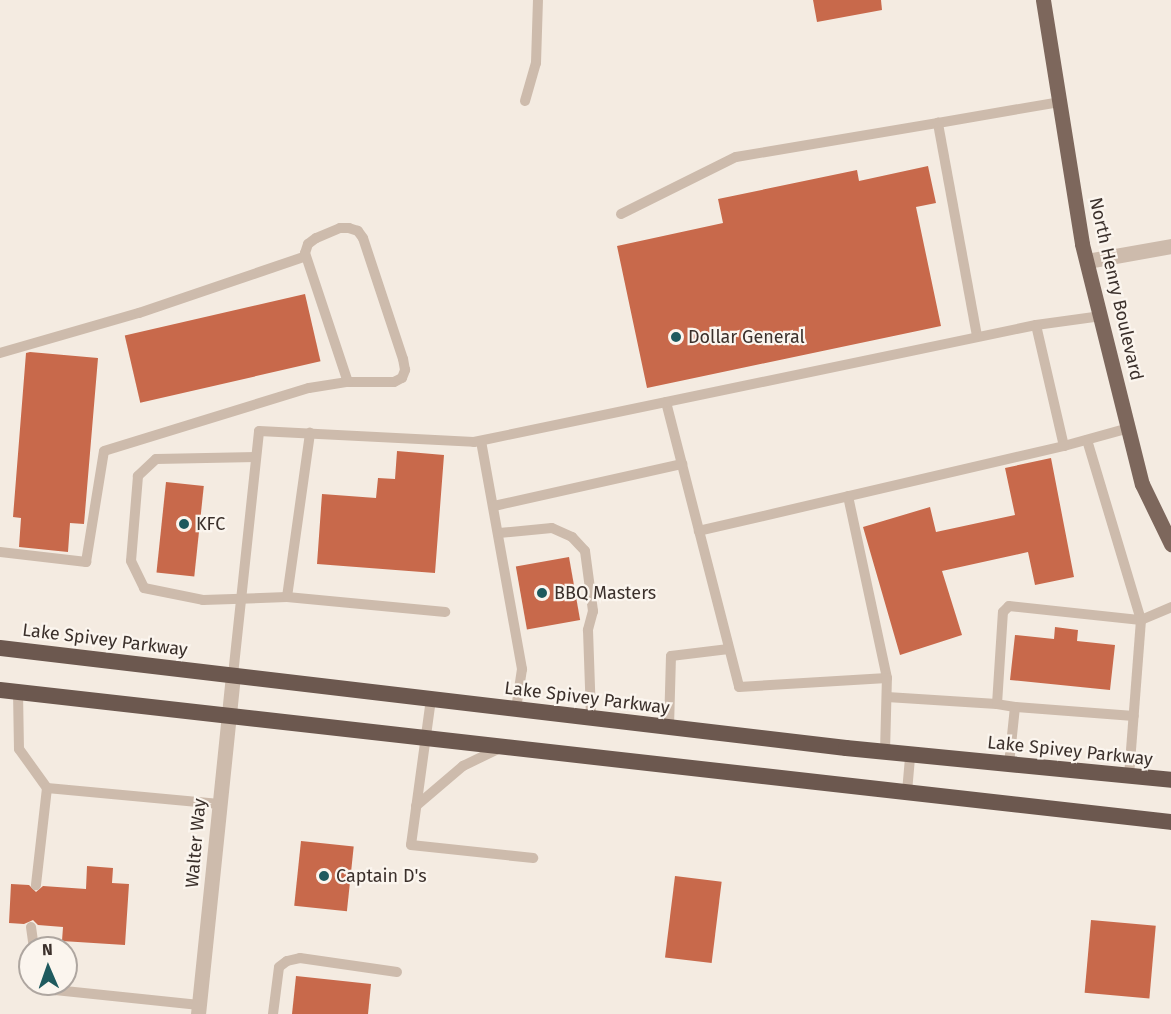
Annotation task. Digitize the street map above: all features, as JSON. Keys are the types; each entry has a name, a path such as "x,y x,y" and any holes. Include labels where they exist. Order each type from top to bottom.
{"highway":[{"name":"Lake Spivey Parkway","path":"0,648 885,752 1168,778"},
{"path":"0,690 1171,822"}],"main road":[{"name":"North Henry Boulevard","path":"1043,0 1087,261 1142,484 1171,544"}],"street":[{"path":"1087,261 1171,246"},
{"name":"Walter Way","path":"198,1009 233,675"}],"lane":[{"path":"525,101 536,63 538,0"},
{"path":"621,214 736,157 1059,102"},
{"path":"938,123 977,336"},
{"path":"0,552 86,562 104,451 309,388 348,382 394,382 402,378 405,370 402,359 363,238 358,231 340,228 308,244 306,256 348,382"},
{"path":"0,353 139,313 306,256"},
{"path":"233,675 259,430 481,441 977,336 1101,316"},
{"path":"1036,325 1064,446"},
{"path":"666,402 739,687 887,678"},
{"path":"699,531 1064,446 1129,428"},
{"path":"288,597 310,433"},
{"path":"1086,440 1141,620 1129,776"},
{"path":"481,441 522,669 516,709"},
{"path":"256,457 156,459 138,476 131,561 144,588 203,600 288,597 445,612"},
{"path":"494,506 682,464"},
{"path":"848,496 887,678 885,752"},
{"path":"499,533 552,528 572,537 585,551 593,611 588,630 591,718"},
{"path":"997,704 1003,612 1009,606 1141,620 1171,607"},
{"path":"669,727 671,656 729,649"},
{"path":"18,692 19,749 47,788 36,885"},
{"path":"886,697 1134,716"},
{"path":"431,699 411,845 533,858"},
{"path":"1009,764 1015,706"},
{"path":"416,806 463,766 502,747"},
{"path":"907,792 910,754"},
{"path":"47,788 219,804"},
{"path":"32,927 32,936"},
{"path":"273,1014 279,967 286,961 300,958 397,972"},
{"path":"78,991 198,1009"}],"building":[{"path":"813,0 881,0 882,10 817,22"},
{"path":"928,166 936,203 916,207 941,326 647,388 617,246 723,223 718,199 857,170 859,181"},
{"path":"305,294 321,361 140,403 125,336"},
{"path":"26,353 98,358 84,524 70,523 68,552 19,547 21,518 13,517"},
{"path":"397,451 444,455 435,573 317,564 322,494 376,498 378,478 395,479"},
{"path":"1051,458 1074,577 1035,585 1028,552 942,571 962,635 900,655 863,527 930,507 936,532 1015,515 1005,468"},
{"path":"166,482 204,486 194,576 156,573"},
{"path":"569,557 580,620 527,629 516,566"},
{"path":"1055,627 1078,630 1077,641 1115,645 1110,690 1010,680 1015,635 1054,639"},
{"name":"Captain D's","path":"301,841 354,847 347,911 294,906"},
{"path":"87,866 113,868 112,883 129,884 125,945 78,942 78,936 62,936 63,927 38,925 33,920 24,924 9,923 11,884 29,885 36,892 43,886 86,889"},
{"path":"675,876 722,882 712,963 665,957"},
{"path":"1091,920 1156,926 1149,998 1085,993"},
{"path":"296,976 371,984 368,1014 292,1014"}],"place":[{"name":"Dollar General","path":"676,337"},
{"name":"KFC","path":"184,524"},
{"name":"BBQ Masters","path":"542,593"},
{"name":"Captain D's","path":"324,876"}]}
